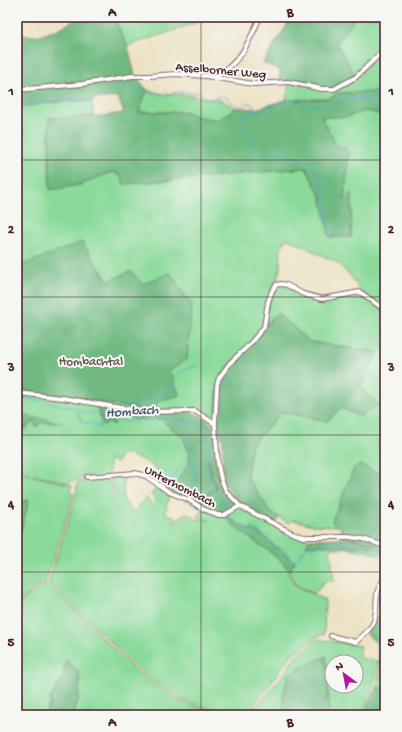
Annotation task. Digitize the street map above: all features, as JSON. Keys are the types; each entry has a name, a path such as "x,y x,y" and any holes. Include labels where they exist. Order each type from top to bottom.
{"street":[{"path":"214,78 236,62 248,44 260,17"},
{"name":"Asselborner Weg","path":"17,90 82,84 132,76 175,74 253,84 289,82 322,89 334,89 356,77 385,49"},
{"path":"385,310 360,292 322,299 303,294 287,285 281,284 276,286 272,291 268,302 264,327 249,345 230,363 219,378 216,393 215,424 218,465 221,479 226,490 240,506 298,536 349,537 363,539 385,546"},
{"path":"17,393 29,396 63,398 145,412 195,411 215,424"},
{"name":"Unterhombach","path":"87,477 135,474 146,476 170,492 218,515 224,515 240,506"},
{"path":"331,636 356,642 360,638 372,625 376,617 376,595 385,578"}],"green space":[{"path":"81,17 113,17 128,47 135,75 147,90 139,112 187,112 198,117 218,120 236,108 255,109 286,100 328,99 339,93 382,92 385,94 385,122 379,114 366,111 346,117 321,117 337,146 345,148 349,154 344,200 352,192 351,237 329,237 321,196 306,168 124,184 121,176 113,172 80,185 50,190 49,118 102,116 124,113 118,97 93,99 92,101 64,101 17,107 17,35 36,36 46,34"},
{"path":"113,17 214,17 127,46"},
{"path":"292,17 356,17 337,43 355,76 334,88 322,88 300,82 279,81 280,70 263,63"},
{"path":"356,17 385,17 385,47 355,76 336,43"},
{"path":"385,50 385,94 382,92 339,93 328,99 286,100 289,82 300,84 356,77"},
{"path":"147,90 163,94 221,100 236,108 218,120 198,117 187,112 138,112"},
{"name":"Hombachtal","path":"64,101 92,101 94,116 49,118 49,173 80,185 113,172 121,176 124,184 306,168 321,196 330,237 351,237 352,193 344,201 349,154 345,148 337,146 321,117 346,117 366,111 379,114 385,123 385,309 360,291 351,276 336,262 286,238 281,249 280,268 276,285 271,291 263,327 214,423 197,409 156,410 156,415 184,413 217,465 218,480 245,510 293,537 305,539 361,540 385,548 385,557 364,550 358,551 344,547 341,549 330,548 334,581 324,581 315,594 296,585 290,573 288,573 295,586 325,600 324,635 318,636 292,654 247,715 231,715 179,699 141,672 49,582 76,495 77,483 91,478 88,475 69,483 17,470 17,273 104,287 142,284 108,281 23,264 17,267 17,107","holes":["126,455 142,460 155,468 158,471 156,481 168,490 202,508 198,516 210,521 197,519 186,513 174,522 174,517 165,513 170,493 159,487 151,494 156,502 153,505 146,498 133,513 123,499 124,475 110,477 114,489 117,491 116,493 113,491 107,476 109,474 109,459 118,462 120,456"]},
{"name":"Hombachtal","path":"82,242 108,281 131,271 142,284 170,273 192,305 187,359 169,371 180,395 157,401 156,409 149,411 17,388 17,267"},
{"path":"281,284 303,294 322,299 359,293 385,311 385,478 381,474 333,521 335,526 313,525 294,520 288,523 270,512 246,476 252,444 282,412 328,421 340,408 361,416 360,388 377,352 310,342 277,313 265,327 269,302 276,286"},
{"path":"277,313 310,342 378,352 360,388 379,404 361,416 340,408 328,421 282,412 252,444 247,476 270,512 279,517 276,524 251,511 236,498 224,482 223,440 215,425 217,393 220,379 230,364 249,346"},
{"path":"97,406 147,414 189,412 209,422 216,438 216,467 219,481 235,503 223,515 196,506 217,488 212,478 216,487 195,505 170,490 188,465 190,455 183,437 166,424 163,419 156,420 156,417 149,419 145,416 147,419 146,420 116,416 114,425 109,423 103,426","holes":["210,458 211,459 209,461 212,478 208,461"]},
{"path":"17,414 63,423 41,423 36,427 34,421 19,434 17,434"},
{"path":"360,465 381,474 385,478 385,545 341,536 341,527 335,526 332,521 354,468"},
{"path":"17,472 72,485 71,492 74,494 47,579 17,603 17,533 20,532 29,501 17,501"},
{"path":"17,501 29,501 20,532 17,533"},
{"path":"225,516 249,530 251,528 295,562 289,571 275,556 240,531"},
{"path":"340,538 359,540 385,547 385,552 370,546 357,547 306,545 310,539"},
{"path":"47,582 140,674 178,701 225,715 73,715 75,704 63,673 60,684 49,701 51,702 44,715 17,715 17,605"},
{"path":"385,613 385,658 379,662 377,644 366,633 378,617"},
{"path":"318,639 361,646 360,654 324,654 324,658 283,697 284,715 250,715 297,655"},
{"path":"324,657 324,694 328,694 329,710 320,715 284,715 283,697 289,674"},
{"path":"385,658 384,689 376,687 381,668 379,662"},
{"path":"364,659 378,661 379,667 364,715 320,715 329,710 329,694 364,694"},
{"path":"66,660 78,670 80,681 78,702 75,704 73,715 44,715 51,702 49,701 63,677"},
{"path":"376,687 385,688 385,715 368,715 367,707"}],"waterway":[{"path":"324,105 351,97 378,100 373,93 381,87 381,81 385,77"},
{"path":"119,94 126,83 134,84 139,89 153,94 157,93 163,95 181,92 192,94 196,92 200,93 209,101 215,97 223,96 241,106 245,107 247,103 250,103 258,111 292,99 317,106"},
{"path":"17,100 31,103 44,99 47,102 51,100 54,101 57,97 61,100 67,96 73,98 77,96 78,98 76,99 78,101 114,96"},
{"path":"356,98 366,103"},
{"path":"368,104 385,116"},
{"path":"254,107 254,111 251,115 239,117 253,146 262,155 263,153 273,152 306,159 310,162 318,175 324,189 325,203 332,234 331,239"},
{"path":"131,407 166,392 167,387 173,383 182,371 199,366"},
{"name":"Hombach","path":"17,396 75,408 82,422 95,424 98,427 100,427 99,423 108,420 123,420 125,422 137,421 142,416 146,421 155,420 160,417 162,418 165,415 169,419 178,421 183,419 199,424 202,426 209,438 210,446 207,450 211,454 207,458 210,465 208,470 214,482 213,489 215,492 222,495 227,511"},
{"path":"79,412 86,411 91,414 111,408"},
{"path":"178,422 190,439 197,482"},
{"path":"170,488 171,482 178,469 193,461"},
{"name":"Hombach","path":"228,515 234,523 244,525 250,531 257,530 267,538 274,547 285,550 292,560 295,561 300,556 301,552 306,550 306,546 312,549 316,547"},
{"name":"Hombach","path":"324,544 338,541 349,545 368,547 385,552"}]}
